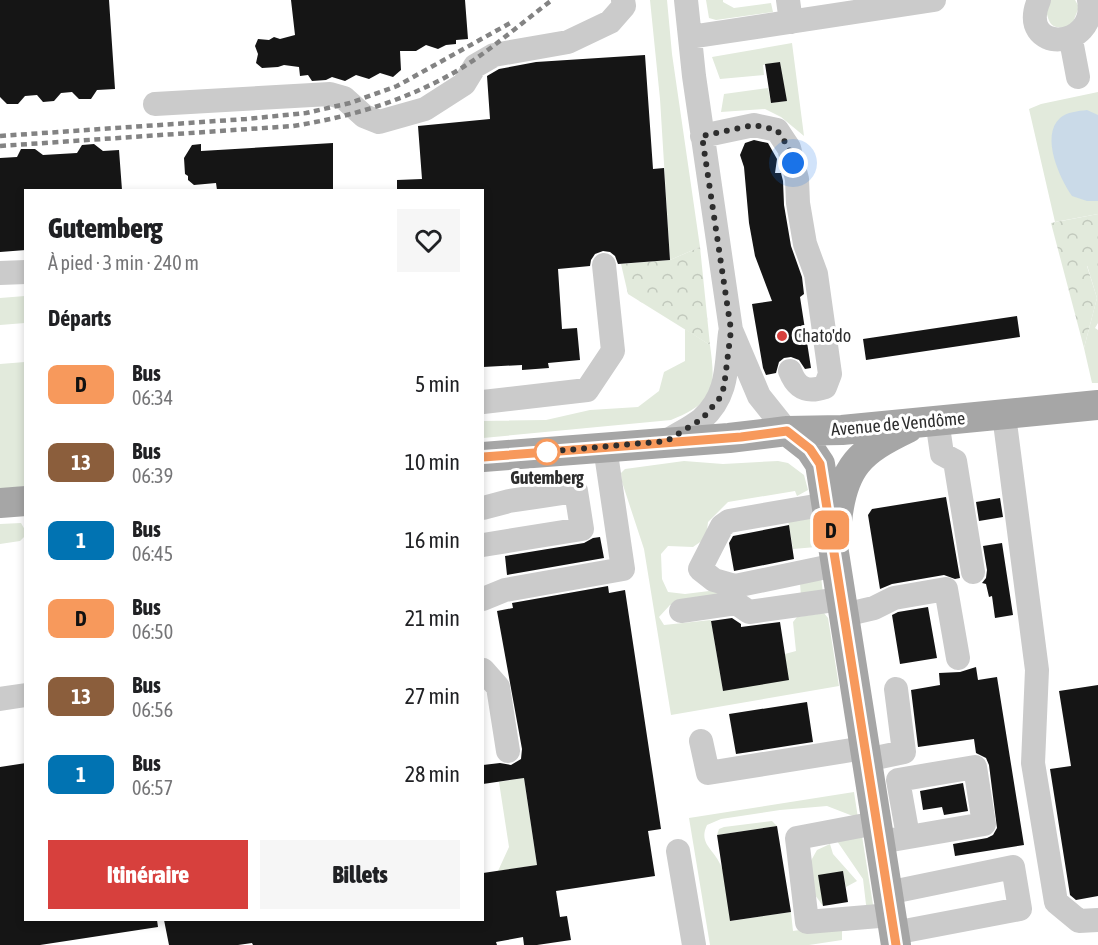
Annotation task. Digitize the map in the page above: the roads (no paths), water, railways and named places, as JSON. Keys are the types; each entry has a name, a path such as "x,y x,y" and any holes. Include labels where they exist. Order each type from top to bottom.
{"main road":[{"name":"Avenue de Vendôme","path":"484,458 667,441 741,437 787,431 842,429 1098,405"},
{"path":"835,558 839,498 847,474 861,456 883,440 914,425 937,420"},
{"path":"787,431 810,449 820,464 865,754 888,834 892,921"},
{"path":"0,503 24,501"}],"street":[{"path":"156,104 330,94 344,98 364,116 379,122 425,109 464,84 475,66 494,55 568,42 610,22 624,6 623,0"},
{"path":"686,0 702,136 731,330 759,396 787,431"},
{"path":"690,37 789,11 934,0"},
{"path":"1036,1 1036,19 1040,28 1053,39 1071,40 1079,37 1091,22 1092,12 1089,0"},
{"path":"1071,40 1078,77"},
{"path":"702,136 754,125 777,130 789,148 796,179 805,244 816,274 830,374 825,387 816,390 803,389 794,382 789,371"},
{"path":"484,402 587,390 613,351 604,265"},
{"path":"0,273 24,272"},
{"path":"667,441 702,419 719,399 724,387 731,330"},
{"path":"1004,415 1037,670 1033,763 1056,902 1079,921 1098,920"},
{"path":"937,420 942,454 955,461 973,572"},
{"path":"484,599 505,590 624,569 605,447"},
{"path":"484,508 509,501 576,491 582,532 617,527"},
{"path":"827,504 729,522 722,526 700,569 714,580 735,586 835,558"},
{"path":"484,545 582,529"},
{"path":"681,611 736,603 749,612 843,607 874,608 894,598 946,589 958,658"},
{"path":"484,671 498,687 508,751"},
{"path":"701,741 708,773 865,754 904,752 896,689"},
{"path":"0,699 24,695"},
{"path":"888,834 797,838 807,922 892,921"},
{"path":"678,851 692,945"}],"water":[{"path":"1087,110 1098,115 1098,201 1087,201 1072,196 1058,169 1052,146 1054,126 1060,118 1069,113"}],"railway":[{"path":"0,146 293,126 356,113 416,91 455,72 492,47 552,0"},
{"path":"0,136 306,113 350,103 397,86 512,22"}],"place":[{"name":"Chato'do","path":"782,336"},
{"name":"Gutemberg","path":"547,452"}]}
